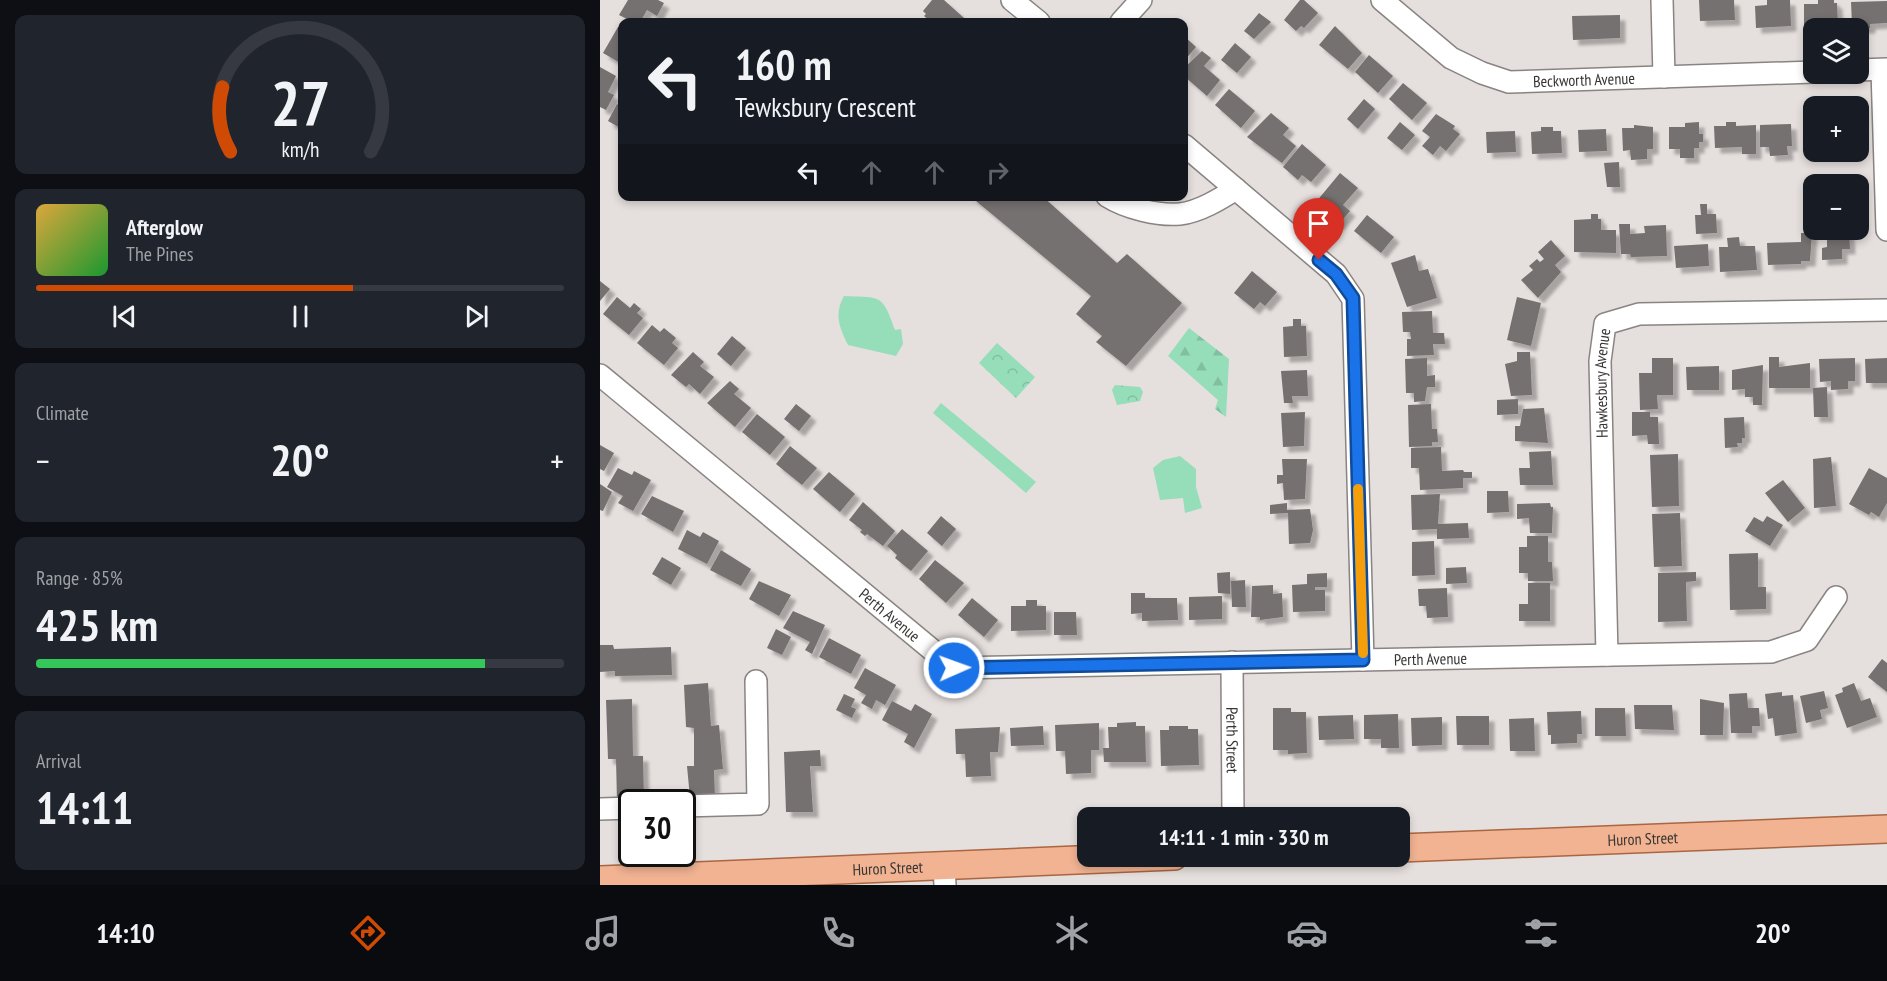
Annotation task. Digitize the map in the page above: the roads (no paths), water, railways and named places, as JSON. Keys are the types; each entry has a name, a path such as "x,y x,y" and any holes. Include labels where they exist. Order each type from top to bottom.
{"main road":[{"name":"Huron Street","path":"1410,848 1887,829"},
{"name":"Huron Street","path":"600,880 944,876 1077,864"}],"street":[{"path":"1012,0 1034,18"},
{"path":"1125,18 1141,0"},
{"name":"Beckworth Avenue","path":"1382,0 1451,58 1482,73 1509,82 1803,72"},
{"path":"1662,0 1664,77"},
{"path":"1869,70 1884,69 1887,230"},
{"path":"1188,148 1336,274 1353,298 1363,660"},
{"path":"1120,201 1143,210 1181,214 1218,201 1236,189"},
{"name":"Hawkesbury Avenue","path":"1606,655 1600,361 1605,324 1639,314 1887,310"},
{"name":"Perth Avenue","path":"600,375 954,668 1771,652 1807,640 1836,597"},
{"name":"Perth Street","path":"1232,662 1233,807"},
{"path":"696,806 758,804 756,681"},
{"path":"600,809 618,808"}]}
